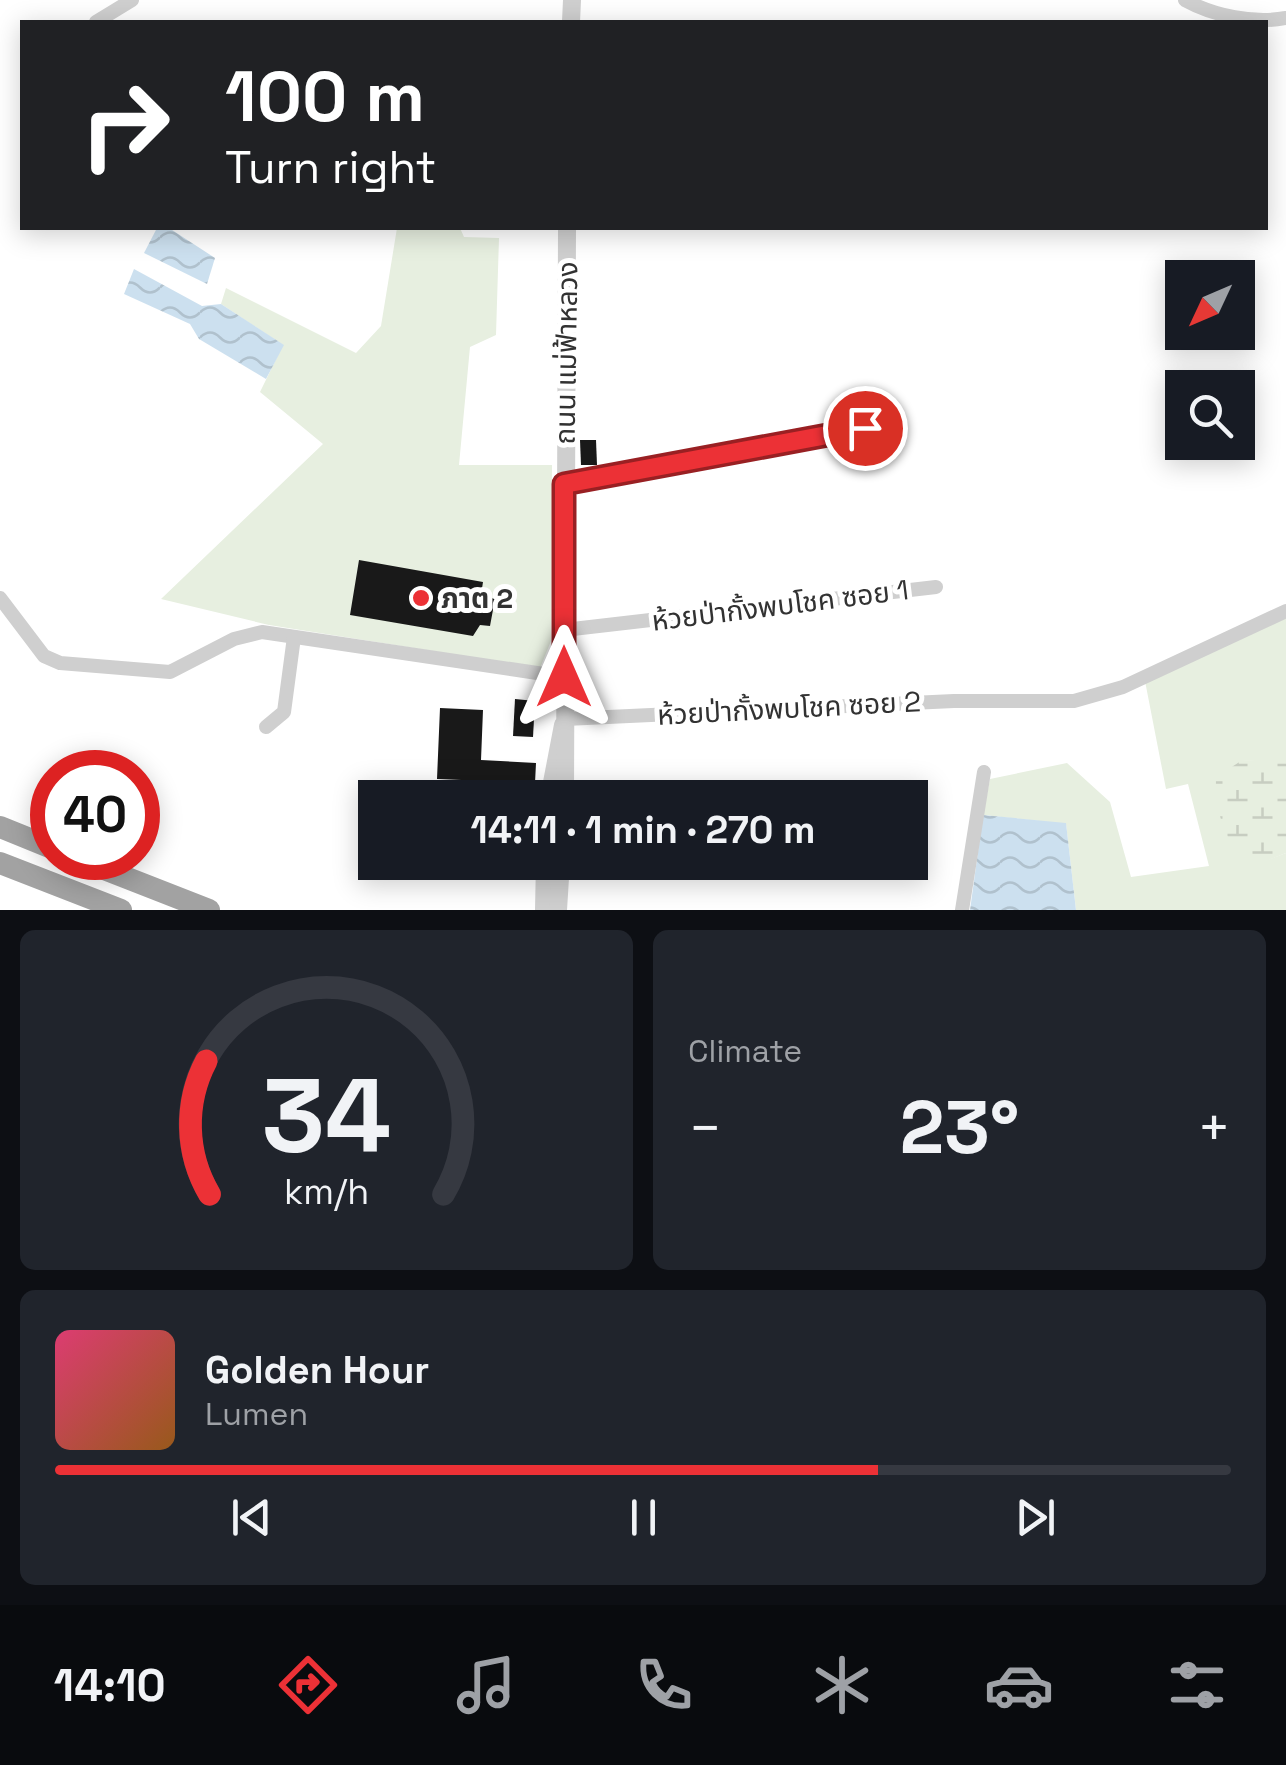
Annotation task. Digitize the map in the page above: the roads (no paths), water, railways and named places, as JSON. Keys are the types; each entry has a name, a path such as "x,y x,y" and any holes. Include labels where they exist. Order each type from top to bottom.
{"highway":[{"path":"0,827 30,839"},
{"path":"0,862 121,910"},
{"path":"132,880 209,910"}],"street":[{"path":"99,20 132,0"},
{"path":"1184,0 1201,8 1255,20"},
{"name":"ถนน แม่ฟ้าหลวง","path":"566,780 567,230"},
{"path":"564,484 865,428"},
{"name":"ห้วยป่ากั้งพบโชค ซอย 1","path":"564,630 936,587"},
{"path":"0,598 44,656 60,664 170,672 234,639 262,632 564,677"},
{"name":"ห้วยป่ากั้งพบโชค ซอย 2","path":"565,719 954,701 1074,702 1123,687 1286,611"},
{"path":"266,727 284,712 294,637"},
{"path":"551,780 555,748 565,719"},
{"path":"962,910 984,772"},
{"path":"544,910 545,880"},
{"path":"558,910 560,880"}],"water":[{"path":"156,230 172,230 215,258 207,284 144,253"},
{"path":"134,269 202,306 221,304 284,345 266,379 199,339 190,324 124,294"},
{"path":"983,815 1066,823 1076,910 970,910"}],"place":[{"name":"ภาต 2","path":"421,598"}]}
